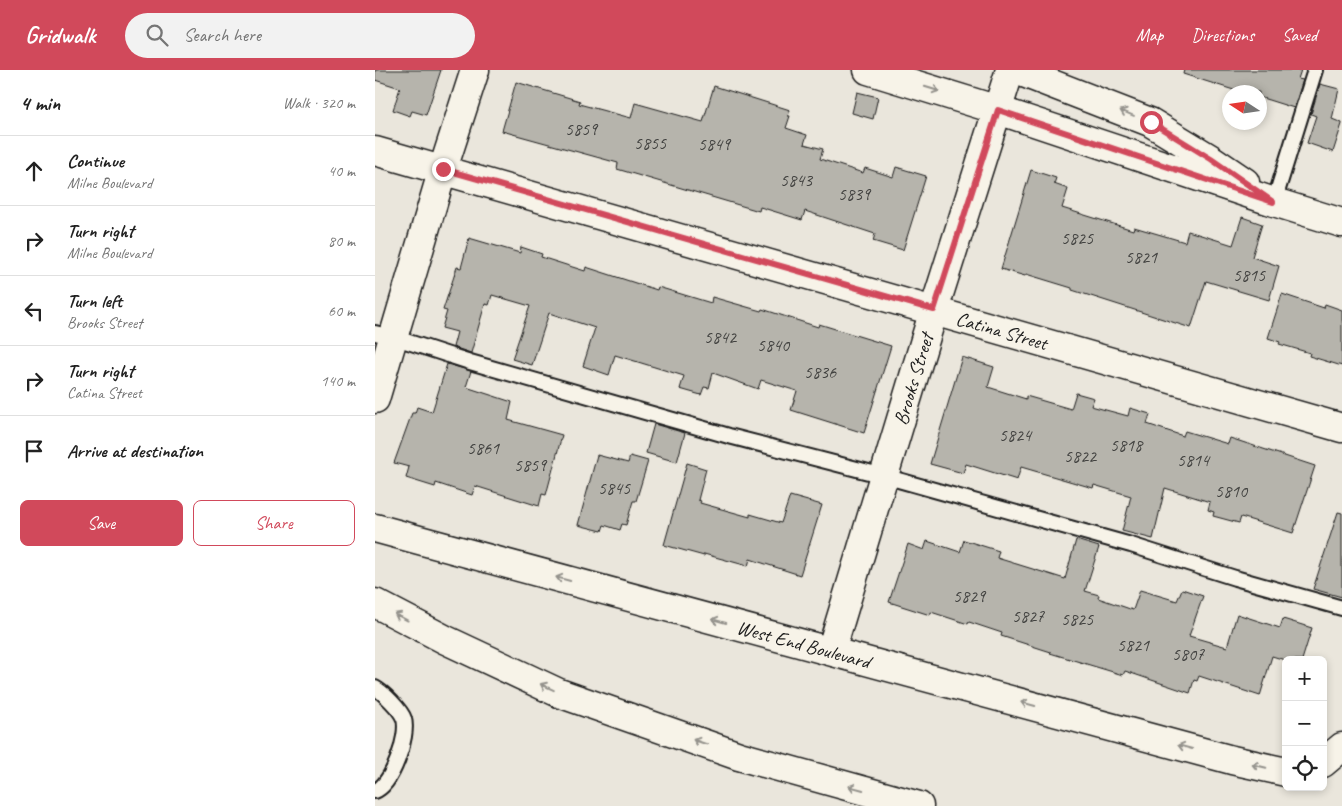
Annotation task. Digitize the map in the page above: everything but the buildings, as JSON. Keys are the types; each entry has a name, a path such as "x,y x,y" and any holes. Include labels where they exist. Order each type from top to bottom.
{"main road":[{"path":"375,399 384,335 443,169 475,70"},
{"path":"868,70 998,110 1273,202 1342,223"},
{"name":"Brooks Street","path":"831,651 934,310 1010,70"},
{"path":"1016,70 1151,122 1211,159 1273,202"},
{"name":"Catina Street","path":"375,151 1342,428"},
{"name":"West End Boulevard","path":"375,528 1232,760 1282,771"},
{"path":"375,603 446,640 559,693 739,756 919,806"},
{"path":"1327,760 1342,747"}],"lane":[{"path":"1273,202 1315,70"},
{"path":"384,335 470,362 729,436 884,476 1131,545 1235,578 1342,608"},
{"path":"375,688 396,707 404,719 404,738 391,776 380,789 375,791"}],"route":[{"path":"443,169 934,310 998,110 1273,202 1211,159 1151,122"}]}
